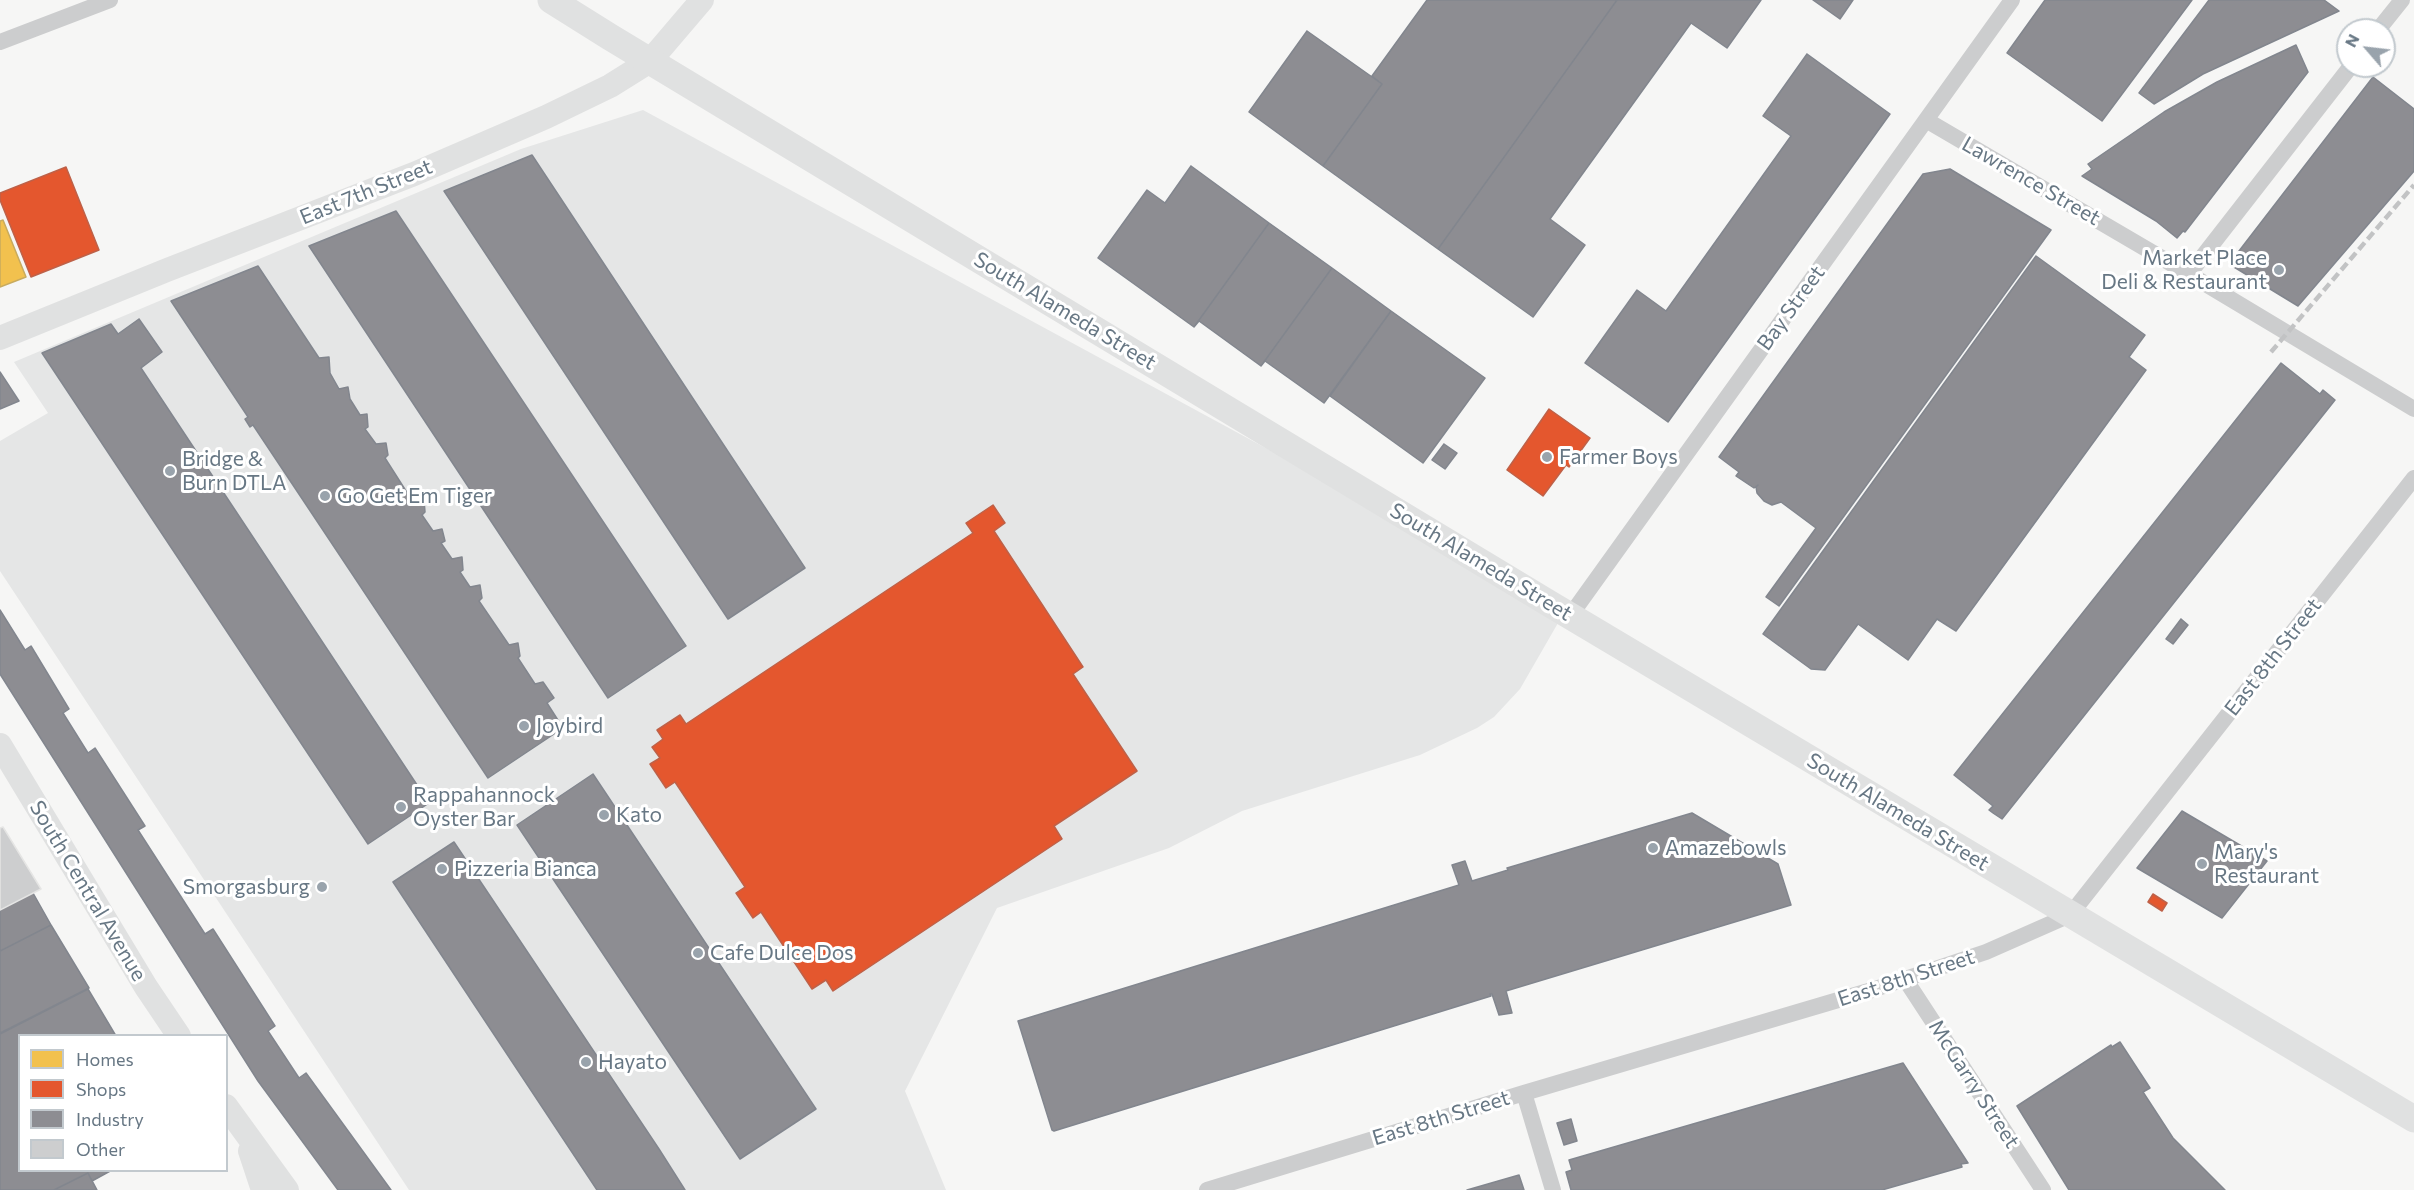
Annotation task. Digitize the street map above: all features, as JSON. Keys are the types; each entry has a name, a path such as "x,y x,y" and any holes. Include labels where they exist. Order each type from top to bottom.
{"main road":[{"name":"South Alameda Street","path":"551,0 1570,616 2414,1119"},
{"name":"East 7th Street","path":"0,338 414,174 546,117 610,86 650,61 702,0"},
{"name":"South Central Avenue","path":"0,745 146,987 178,1034"},
{"path":"228,1109 287,1190"},
{"path":"244,1131 263,1190"}],"street":[{"path":"0,42 110,0"},
{"name":"Bay Street","path":"1570,616 2012,0"},
{"path":"2388,18 2402,0"},
{"path":"2189,274 2341,78"},
{"name":"Lawrence Street","path":"1926,120 2414,409"},
{"name":"East 8th Street","path":"1207,1190 1905,979 1986,952 2070,915 2414,478"},
{"name":"McGarry Street","path":"1905,979 2043,1190"},
{"path":"1524,1093 1553,1190"}],"shaded area":[{"path":"643,110 1415,529 1558,623 1520,689 1494,717 1477,728 1420,755 1242,811 1169,848 997,908 905,1091 946,1190 409,1190 0,571 0,441 48,413 14,362 521,149"}],"building: Homes":[{"path":"3,220 26,277 0,287 0,221"}],"building: Shops":[{"path":"66,167 99,250 31,277 0,200 0,193"},
{"name":"Farmer Boys","path":"1549,409 1590,438 1569,467 1566,465 1543,496 1507,470"},
{"path":"993,505 1005,523 994,531 1083,667 1073,674 1137,771 1054,826 1062,839 833,991 826,980 812,989 761,912 753,918 736,893 745,887 675,782 666,788 650,764 660,758 652,747 663,739 657,730 680,715 686,724 973,533 966,523"},
{"path":"2153,894 2167,903 2162,911 2148,902"}],"building: Industry":[{"path":"1427,0 1617,0 1438,249 1323,166 1382,84 1372,76"},
{"path":"1617,0 1761,0 1727,48 1691,23 1550,219 1585,245 1533,317 1438,249"},
{"path":"1813,0 1853,0 1840,19"},
{"path":"2045,0 2192,0 2102,121 2007,53"},
{"path":"2209,0 2324,0 2339,11 2203,74 2154,104 2139,93"},
{"path":"1307,31 1382,84 1323,166 1249,112"},
{"path":"2296,45 2308,72 2185,232 2183,231 2177,238 2156,221 2082,176 2092,169 2088,164 2164,112 2217,82"},
{"path":"1807,54 1890,114 1668,422 1585,363 1637,290 1666,311 1791,136 1763,116"},
{"path":"2372,78 2414,109 2414,171 2298,306 2229,264"},
{"path":"532,155 805,568 728,619 444,191"},
{"path":"1191,166 1269,223 1194,327 1098,258 1147,190 1165,203"},
{"path":"1950,169 2051,230 1779,606 1766,597 1816,528 1781,502 1772,505 1764,501 1757,493 1758,485 1754,488 1736,476 1739,472 1719,457 1923,174"},
{"path":"396,211 686,646 608,698 309,246"},
{"path":"1269,223 1332,268 1261,366 1199,321 1194,327"},
{"path":"2036,256 2145,335 2129,357 2146,370 1956,631 1937,619 1908,660 1858,624 1825,670 1811,669 1763,634"},
{"path":"258,266 319,358 329,357 330,373 339,389 348,387 350,399 360,415 367,414 368,427 365,429 376,444 386,443 388,455 385,458 413,502 424,500 425,512 422,515 433,531 442,529 445,541 441,543 452,559 462,557 463,570 460,572 470,587 480,585 482,598 479,601 509,645 518,643 520,656 518,658 535,684 543,682 554,698 547,703 563,728 488,778 253,425 250,427 245,419 248,417 171,301"},
{"path":"1332,268 1391,311 1324,403 1265,361 1261,366"},
{"path":"1391,311 1485,378 1423,463 1330,396"},
{"path":"139,319 162,352 141,368 429,803 368,844 42,353 111,324 118,334"},
{"path":"2281,363 2320,394 2323,390 2335,400 2002,819 1989,810 1993,806 1954,775"},
{"path":"0,372 19,401 0,409"},
{"path":"1444,444 1457,453 1445,469 1432,460"},
{"path":"0,610 25,650 31,646 69,709 63,713 88,753 95,748 145,826 138,830 205,934 213,929 275,1026 268,1031 299,1078 306,1073 391,1190 338,1190 258,1081 0,674"},
{"path":"2181,619 2188,625 2173,644 2166,639"},
{"path":"593,774 816,1109 740,1159 517,825"},
{"name":"Mary's Restaurant","path":"2182,811 2267,861 2222,918 2137,868"},
{"path":"1692,813 1778,864 1791,905 1506,991 1512,1013 1499,1015 1492,994 1490,994 1491,996 1052,1130 1018,1021 1459,885 1452,865 1465,861 1472,881 1508,870 1507,868"},
{"path":"454,842 685,1190 597,1190 393,882"},
{"path":"33,893 51,925 0,951 0,910"},
{"path":"51,925 89,988 0,1033 0,951"},
{"path":"88,989 115,1034 18,1034 18,1172 108,1172 92,1181 88,1173 54,1190 0,1190 0,1034"},
{"path":"2120,1042 2150,1088 2143,1092 2173,1138 2225,1190 2069,1190 2017,1106 2111,1045 2112,1047"},
{"path":"1903,1063 1968,1163 1961,1164 1962,1167 1882,1190 1571,1190 1566,1172 1572,1170 1569,1160"},
{"path":"1571,1119 1577,1141 1564,1145 1557,1123"},
{"path":"88,1173 97,1190 54,1190"},
{"path":"1519,1175 1524,1190 1467,1190"}],"building: Other":[{"path":"3,827 41,889 0,910 0,828"}],"railway":[{"path":"2271,352 2414,185"}],"place":[{"name":"Market Place Deli & Restaurant","path":"2279,270"},
{"name":"Farmer Boys","path":"1547,457"},
{"name":"Bridge & Burn DTLA","path":"170,471"},
{"name":"Go Get Em Tiger","path":"325,496"},
{"name":"Joybird","path":"524,726"},
{"name":"Rappahannock Oyster Bar","path":"401,807"},
{"name":"Kato","path":"604,815"},
{"name":"Amazebowls","path":"1653,848"},
{"name":"Mary's Restaurant","path":"2202,864"},
{"name":"Pizzeria Bianca","path":"442,869"},
{"name":"Smorgasburg","path":"322,887"},
{"name":"Cafe Dulce Dos","path":"698,953"},
{"name":"Hayato","path":"586,1062"}]}
